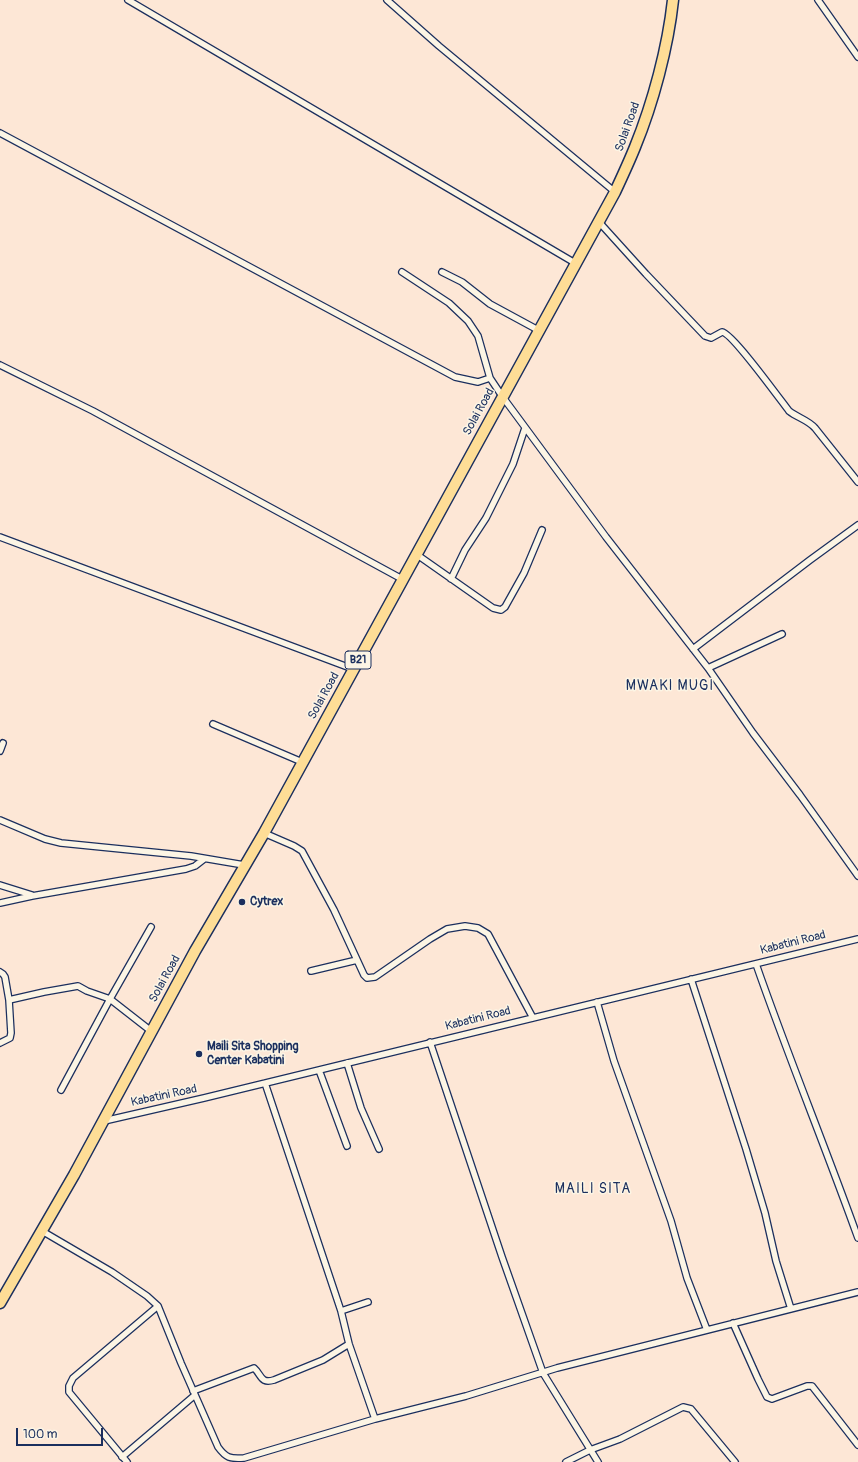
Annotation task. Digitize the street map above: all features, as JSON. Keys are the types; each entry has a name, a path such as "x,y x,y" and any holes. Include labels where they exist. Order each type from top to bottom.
{"highway":[{"name":"Solai Road","path":"0,1303 104,1121 195,951 264,833 538,330 615,192 635,147 649,107 658,77 673,0"}],"street":[{"path":"128,0 575,264"},
{"path":"387,0 439,46 615,192"},
{"path":"818,0 858,57"},
{"path":"0,133 455,377 478,382 490,378"},
{"path":"599,222 705,336 711,338 722,332 726,333 737,344 789,411 796,416 807,420 816,428 858,482"},
{"path":"402,272 449,304 468,321 478,336 490,378 502,396 606,537 708,668 753,733 858,876"},
{"path":"442,272 462,282 490,304 538,330"},
{"path":"0,365 93,412 402,579"},
{"path":"451,579 466,550 486,518 513,464 525,428"},
{"path":"693,649 858,525"},
{"path":"416,554 493,608 501,610 505,607 524,573 542,530"},
{"path":"0,537 353,669"},
{"path":"708,668 782,634"},
{"path":"213,724 302,762"},
{"path":"0,751 4,743"},
{"path":"0,820 45,839 61,843 191,856 244,865"},
{"path":"264,833 302,851 334,910 364,975 367,978 375,977 447,929 465,926 478,928 488,934 533,1018"},
{"path":"0,903 186,869 195,866 204,859"},
{"path":"0,885 32,896"},
{"path":"61,1090 151,927"},
{"name":"Kabatini Road","path":"104,1121 858,939"},
{"path":"311,971 357,960"},
{"path":"756,964 784,1043 829,1157 858,1238"},
{"path":"0,972 5,977 9,1000 11,1033 10,1038 0,1043"},
{"path":"691,979 748,1156 765,1213 776,1261 791,1308"},
{"path":"9,1000 78,986 87,991 110,999 151,1031"},
{"path":"597,1002 614,1061 671,1221 688,1278 707,1330"},
{"path":"430,1042 502,1257 543,1373 598,1462"},
{"path":"347,1063 361,1108 379,1149"},
{"path":"319,1070 347,1146"},
{"path":"265,1083 341,1311 349,1344 375,1419"},
{"path":"42,1231 112,1272 147,1296 158,1306 218,1447 224,1456 234,1459 244,1458 375,1419 466,1396 543,1373 858,1292"},
{"path":"341,1311 368,1302"},
{"path":"127,1462 69,1392 69,1386 73,1378 158,1306"},
{"path":"733,1323 767,1397 772,1399 807,1386 812,1386 858,1445"},
{"path":"122,1457 194,1393 254,1368 265,1381 274,1380 323,1360 349,1344"},
{"path":"566,1462 590,1450 620,1439 680,1409 688,1407 735,1462"}],"place":[{"name":"Cytrex","path":"242,902"},
{"name":"Maili Sita Shopping Center Kabatini","path":"199,1054"}],"district":[{"name":"MWAKI MUGI","path":"670,686"},
{"name":"MAILI SITA","path":"593,1189"}]}
